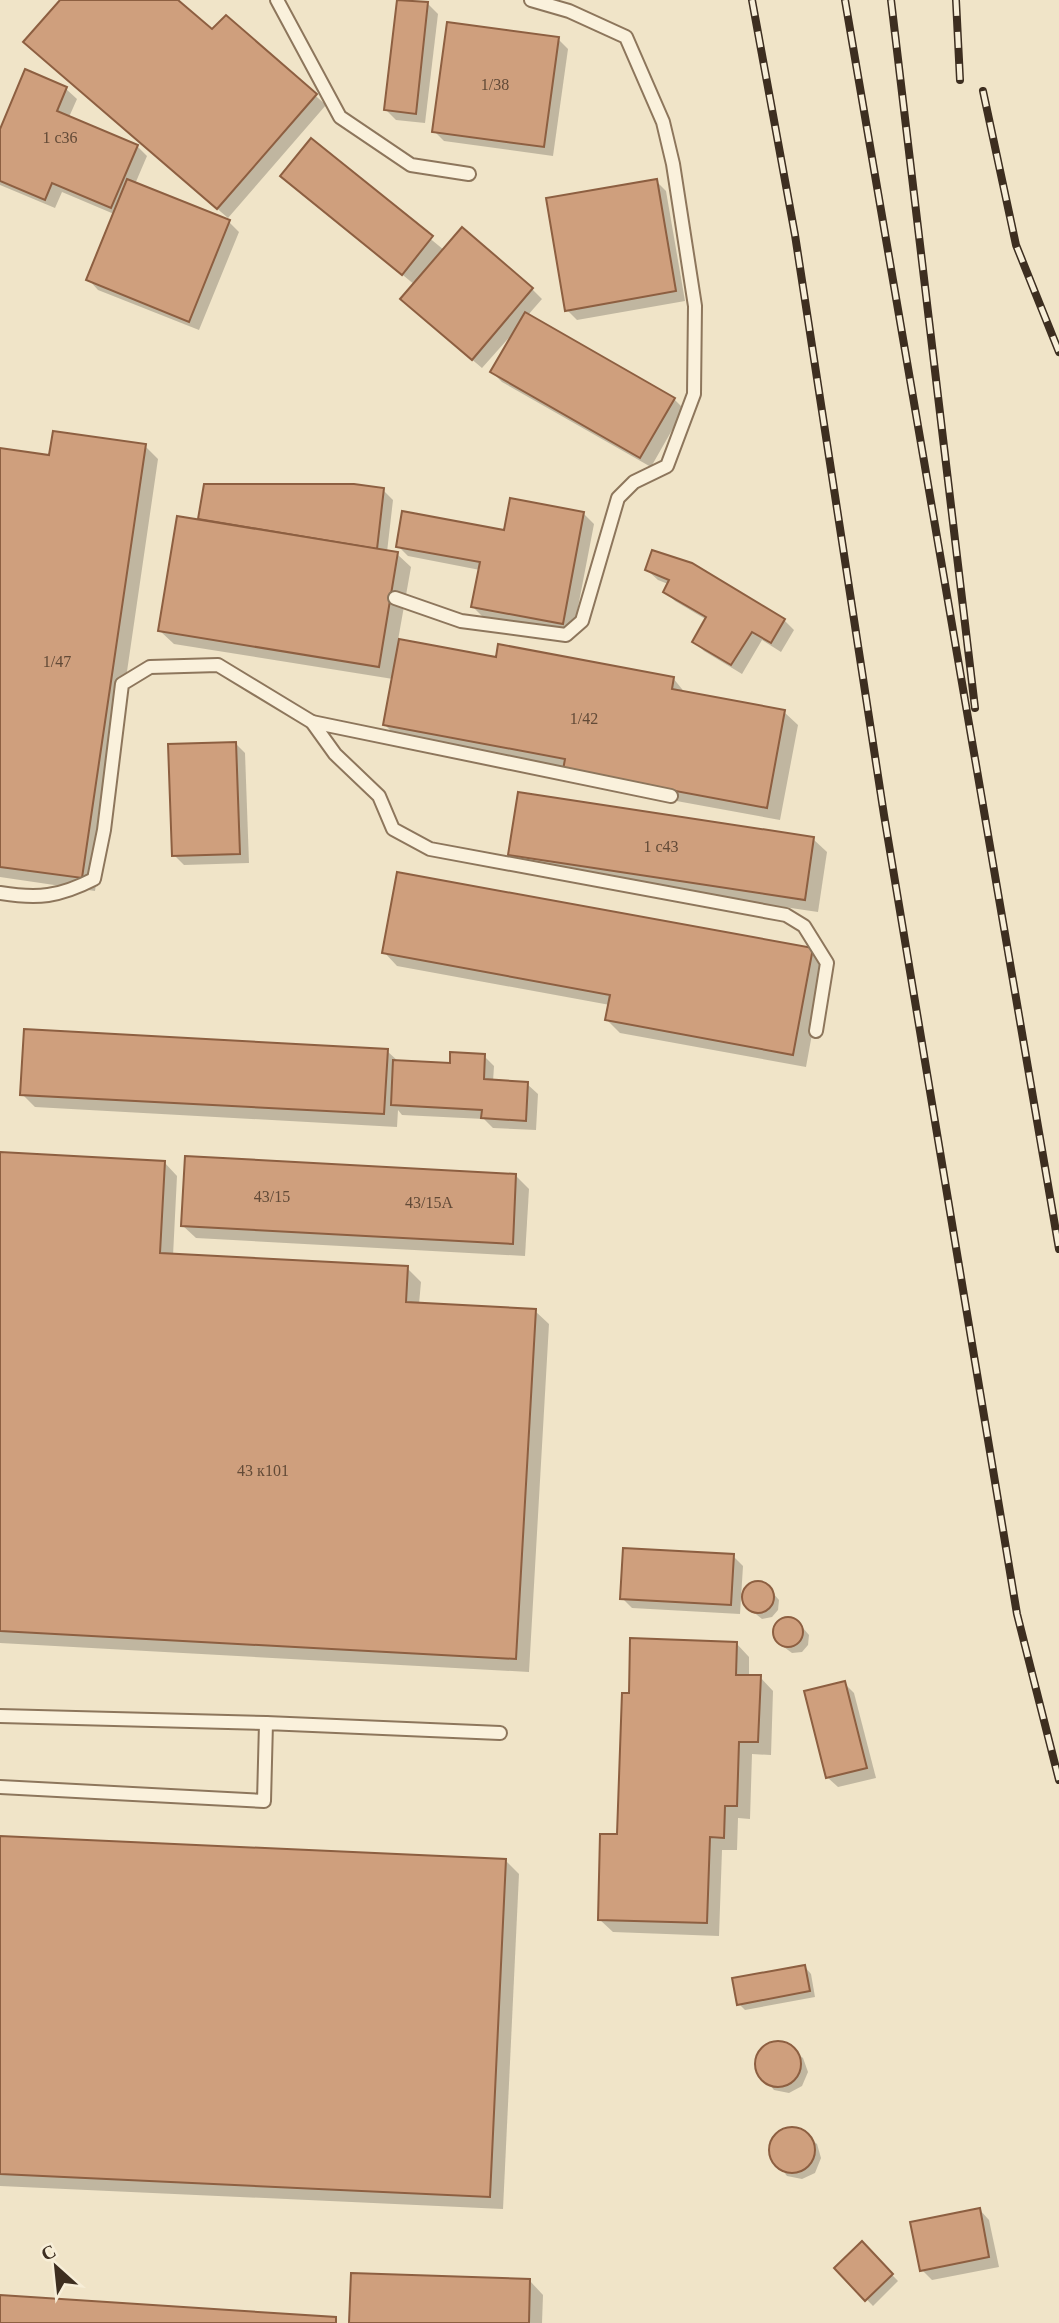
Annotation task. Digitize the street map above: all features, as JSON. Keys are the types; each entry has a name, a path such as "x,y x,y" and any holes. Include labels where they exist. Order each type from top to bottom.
{"lane":[{"path":"277,0 340,117 411,165 469,174"},
{"path":"395,598 461,621 566,635 582,621 618,498 634,482 667,466 694,394 695,306 673,164 663,122 626,37 569,11 531,0"},
{"path":"0,893 29,898 67,893 94,879 104,830 122,684 150,667 218,666 312,722 671,796"},
{"path":"312,722 335,754 379,796 393,828 429,849 786,915 804,926 827,963 816,1031"},
{"path":"0,1716 500,1733"},
{"path":"0,1787 264,1801 266,1723"}],"building":[{"path":"60,0 178,0 212,29 226,15 317,94 217,209 23,42"},
{"path":"397,0 428,2 416,114 384,110"},
{"path":"447,22 559,37 544,147 432,132"},
{"path":"25,69 67,87 57,111 138,145 111,208 52,183 45,200 0,181 0,129"},
{"path":"311,138 433,236 402,275 280,176"},
{"path":"127,179 230,220 189,322 86,280"},
{"path":"657,179 676,291 565,311 546,198"},
{"path":"462,227 533,288 472,360 400,299"},
{"path":"525,312 675,398 640,458 490,372"},
{"path":"53,431 146,444 82,878 0,867 0,448 49,455"},
{"path":"204,484 354,484 384,488 377,549 198,519"},
{"path":"510,498 584,512 563,624 471,607 480,562 396,547 402,511 504,530"},
{"path":"177,516 398,552 379,667 158,631"},
{"path":"652,550 692,563 785,619 771,643 752,632 731,665 692,642 706,617 663,592 669,580 645,570"},
{"path":"399,639 496,657 498,644 674,677 672,689 785,710 767,808 563,770 565,759 383,725"},
{"path":"236,742 240,854 172,856 168,744"},
{"path":"518,792 814,837 805,900 508,855"},
{"path":"397,872 813,948 793,1055 605,1020 610,995 382,953"},
{"path":"24,1029 388,1049 384,1114 20,1095"},
{"path":"450,1052 485,1054 484,1079 528,1082 526,1121 481,1118 482,1110 391,1105 393,1060 450,1063"},
{"path":"0,1152 165,1161 160,1253 408,1266 406,1302 536,1309 516,1659 0,1631"},
{"path":"185,1156 516,1174 513,1244 181,1226"},
{"path":"623,1548 734,1554 731,1605 620,1599"},
{"path":"758,1581 769,1586 774,1597 769,1608 758,1613 747,1608 742,1597 747,1586"},
{"path":"788,1617 799,1621 803,1632 799,1643 788,1647 777,1643 773,1632 777,1621"},
{"path":"630,1638 737,1642 736,1675 761,1675 758,1742 739,1742 737,1806 725,1806 724,1838 710,1837 707,1923 598,1920 600,1834 617,1834 622,1693 629,1693"},
{"path":"845,1681 867,1768 826,1778 804,1691"},
{"path":"0,1836 506,1859 490,2197 0,2174"},
{"path":"805,1965 810,1991 737,2005 732,1978"},
{"path":"778,2041 794,2048 801,2064 794,2080 778,2087 762,2080 755,2064 762,2048"},
{"path":"792,2127 808,2134 815,2150 808,2166 792,2173 776,2166 769,2150 776,2134"},
{"path":"980,2208 989,2257 920,2271 910,2222"},
{"path":"862,2241 893,2274 865,2301 834,2268"},
{"path":"351,2273 530,2279 529,2323 349,2323"},
{"path":"0,2295 336,2317 336,2323 0,2323"}],"railway":[{"path":"752,0 795,235 884,815 1017,1614 1059,1780"},
{"path":"845,0 1059,1249"},
{"path":"891,0 975,708"},
{"path":"956,0 960,80"},
{"path":"983,91 1016,245 1059,352"}]}
